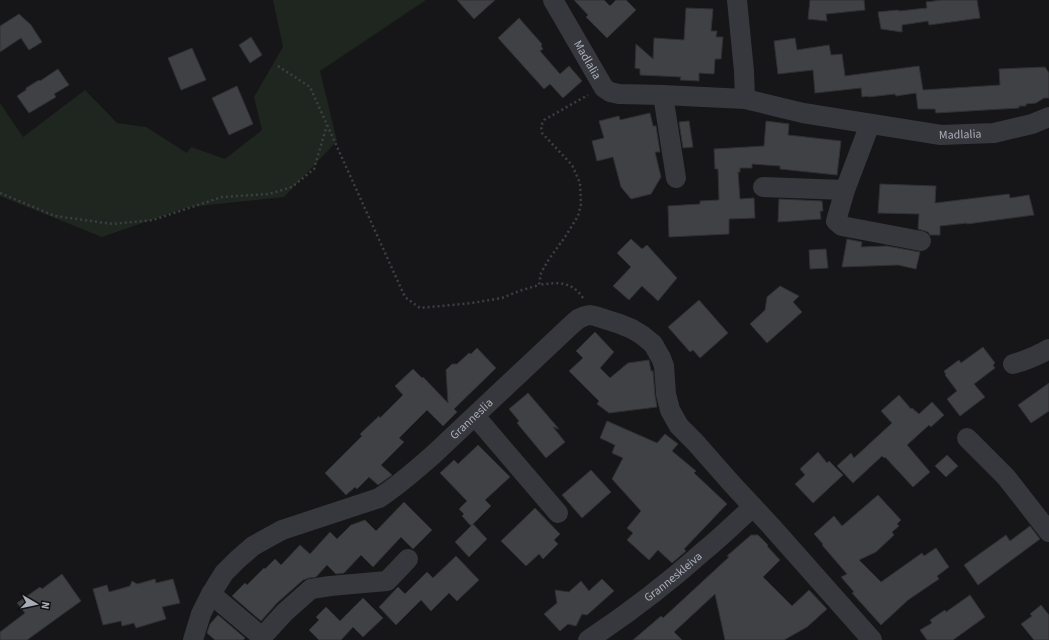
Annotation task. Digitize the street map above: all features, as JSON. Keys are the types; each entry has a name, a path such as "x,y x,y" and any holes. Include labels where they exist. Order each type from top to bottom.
{"street":[{"name":"Madlalia","path":"554,0 604,88 610,92 619,94 745,99 803,113 941,135 994,133 1025,126 1049,117"},
{"path":"737,0 745,99"},
{"path":"663,95 676,178"},
{"path":"870,124 845,190 836,221 842,226 921,241"},
{"path":"763,187 845,190"},
{"path":"585,316 595,316 632,329 653,344 664,366 666,394 670,410 678,426 716,465 872,640"},
{"name":"Granneslia","path":"193,640 201,614 224,573 253,546 282,530 379,498 392,489 414,473 568,328 578,319 585,316"},
{"path":"1013,364 1036,357 1049,349"},
{"path":"475,416 558,513"},
{"path":"967,438 1006,477 1049,532"},
{"name":"Granneskleiva","path":"588,640 653,594 753,507"},
{"path":"211,594 262,637 285,612 311,590 330,586 387,581 408,559"}],"path":[{"path":"278,66 310,87 405,297 420,308 472,303 502,298 539,285 560,283 576,288 583,297 585,316"},
{"path":"539,285 540,273 578,216 581,204 580,183 572,165 542,133 542,123 544,120 563,108 604,88"},
{"path":"0,193 55,216 113,224 153,220 222,197 269,194 292,187 314,169 327,125"}],"shaded area":[{"path":"273,0 426,0 320,71 337,141 284,197 189,207 102,237 0,196 0,103 23,137 85,90 117,123 146,127 187,153 191,147 225,159 262,130 254,97 283,47"}],"building":[{"path":"457,0 495,0 474,19"},
{"path":"574,0 604,0 610,6 616,0 626,0 636,10 607,38 586,17 588,15"},
{"path":"810,0 864,0 865,10 826,14 827,21 808,19"},
{"path":"942,0 977,0 980,18 929,25 928,21 902,25 902,32 881,29 878,12 927,8 926,2"},
{"path":"686,8 713,9 711,31 717,31 716,37 723,37 721,59 715,59 714,74 699,73 699,81 680,80 681,77 640,75 640,69 635,68 636,44 653,59 654,38 684,40"},
{"path":"19,14 31,25 42,42 29,50 21,38 0,52 0,26"},
{"path":"519,18 542,44 541,46 543,49 540,51 560,74 569,66 582,81 563,98 550,84 544,89 498,38"},
{"path":"251,37 262,55 250,63 239,45"},
{"path":"795,38 797,50 829,45 831,55 842,54 845,76 919,66 923,90 1000,85 999,69 1045,67 1049,73 1049,98 1044,98 1036,103 1026,104 1026,106 1019,106 1019,108 936,113 935,109 918,109 916,93 896,96 895,94 862,97 861,88 815,93 813,70 778,74 774,41"},
{"path":"192,48 206,80 181,90 168,58"},
{"path":"58,69 69,85 54,94 56,97 29,113 17,96 26,90 26,88"},
{"path":"237,86 253,124 229,135 212,98"},
{"path":"650,113 653,126 656,126 660,152 655,152 661,177 651,194 631,199 621,187 613,157 597,161 592,141 604,138 599,121 619,116 620,120"},
{"path":"689,121 693,147 683,148 679,122"},
{"path":"766,121 789,124 788,135 841,141 837,175 780,169 780,166 752,164 752,168 740,168 740,172 738,172 740,199 754,198 755,218 729,219 729,234 669,237 668,206 700,204 700,201 719,200 718,169 715,169 714,149 764,146"},
{"path":"880,184 936,186 935,203 1009,194 1010,198 1029,195 1034,215 940,226 940,235 930,235 928,232 918,229 919,214 878,213"},
{"path":"779,199 822,201 823,211 820,211 821,219 778,222"},
{"path":"631,239 642,249 647,245 677,278 658,301 642,286 629,300 613,286 631,267 617,253"},
{"path":"847,239 862,242 861,247 887,246 920,252 916,269 898,265 842,267"},
{"path":"826,249 828,268 810,269 809,250"},
{"path":"780,286 799,296 793,302 802,312 767,343 750,324 765,310 767,297"},
{"path":"699,300 728,333 700,358 693,350 690,352 668,327"},
{"path":"595,332 614,352 600,368 610,378 628,363 649,360 651,371 653,371 657,407 609,413 597,404 599,401 569,371 583,358 576,351"},
{"path":"983,347 995,363 993,365 995,368 974,384 985,397 960,416 947,399 957,391 945,375 944,371 959,360 961,363"},
{"path":"477,348 496,368 454,409 457,412 443,426 427,410 399,438 404,442 381,465 392,475 378,485 369,477 357,489 355,487 346,495 325,473 362,436 360,434 379,416 380,418 403,395 395,386 413,369 422,378 423,377 448,403 446,370 452,364 457,364"},
{"path":"1049,383 1049,411 1031,423 1018,405"},
{"path":"528,393 559,429 553,427 565,442 546,458 517,423 519,421 509,409"},
{"path":"899,395 911,409 912,408 919,414 932,402 944,415 931,427 929,425 907,445 930,472 913,487 885,457 884,458 882,456 853,483 837,466 851,453 854,458 892,423 881,411"},
{"path":"607,421 657,443 665,434 678,444 672,451 696,471 694,473 727,504 684,549 686,551 672,563 658,550 649,560 627,540 633,533 627,528 641,511 612,479 623,458 612,453 615,445 600,438"},
{"path":"478,445 510,477 485,500 491,506 471,526 462,516 464,514 459,509 467,501 440,473 454,460 458,464"},
{"path":"818,452 827,463 829,461 843,475 813,503 795,484 805,475 800,469"},
{"path":"947,455 958,466 946,477 935,466"},
{"path":"591,470 611,492 582,518 562,495"},
{"path":"878,495 901,520 897,524 899,526 892,532 894,535 876,552 859,560 881,582 922,553 924,556 936,548 949,567 937,576 939,579 908,600 881,625 852,593 854,592 841,577 847,574 814,534 834,516 842,526"},
{"path":"404,502 432,530 413,549 401,537 373,567 361,555 344,573 336,574 327,565 316,577 303,580 277,603 261,621 232,596 245,583 247,585 275,559 281,565 300,545 310,554 330,532 337,539 351,525 365,520 376,531"},
{"path":"535,508 560,534 554,540 558,544 543,559 539,554 526,566 501,541"},
{"path":"473,524 487,539 469,557 455,542"},
{"path":"1030,526 1040,539 978,585 964,565 1006,535 1010,541"},
{"path":"751,535 758,535 780,560 763,577 792,606 809,590 827,609 807,627 784,640 725,640 715,594 674,632 682,640 633,640 661,616 663,618"},
{"path":"456,556 479,580 457,601 449,593 431,611 421,600 396,625 379,607 398,587 405,594 427,572 433,578"},
{"path":"62,574 81,601 27,640 0,640 0,632 25,613 17,603 40,587 42,589"},
{"path":"155,579 156,583 173,579 180,603 162,607 166,619 136,628 134,623 122,626 121,621 103,625 93,589 107,585 109,592 130,586 132,581 137,584"},
{"path":"602,579 614,591 587,615 582,614 576,626 568,624 560,631 544,614 557,603 555,590 569,592 581,581 589,591"},
{"path":"970,595 985,617 953,640 927,640 920,630 932,623 930,620 945,610 946,612"},
{"path":"363,598 383,618 363,637 353,627 341,640 319,640 309,630 319,620 316,617 326,607 340,621"},
{"path":"1041,605 1049,615 1049,640 1034,640 1021,624 1032,616 1030,614"},
{"path":"218,615 245,638 243,640 215,640 207,633 210,624"}]}
